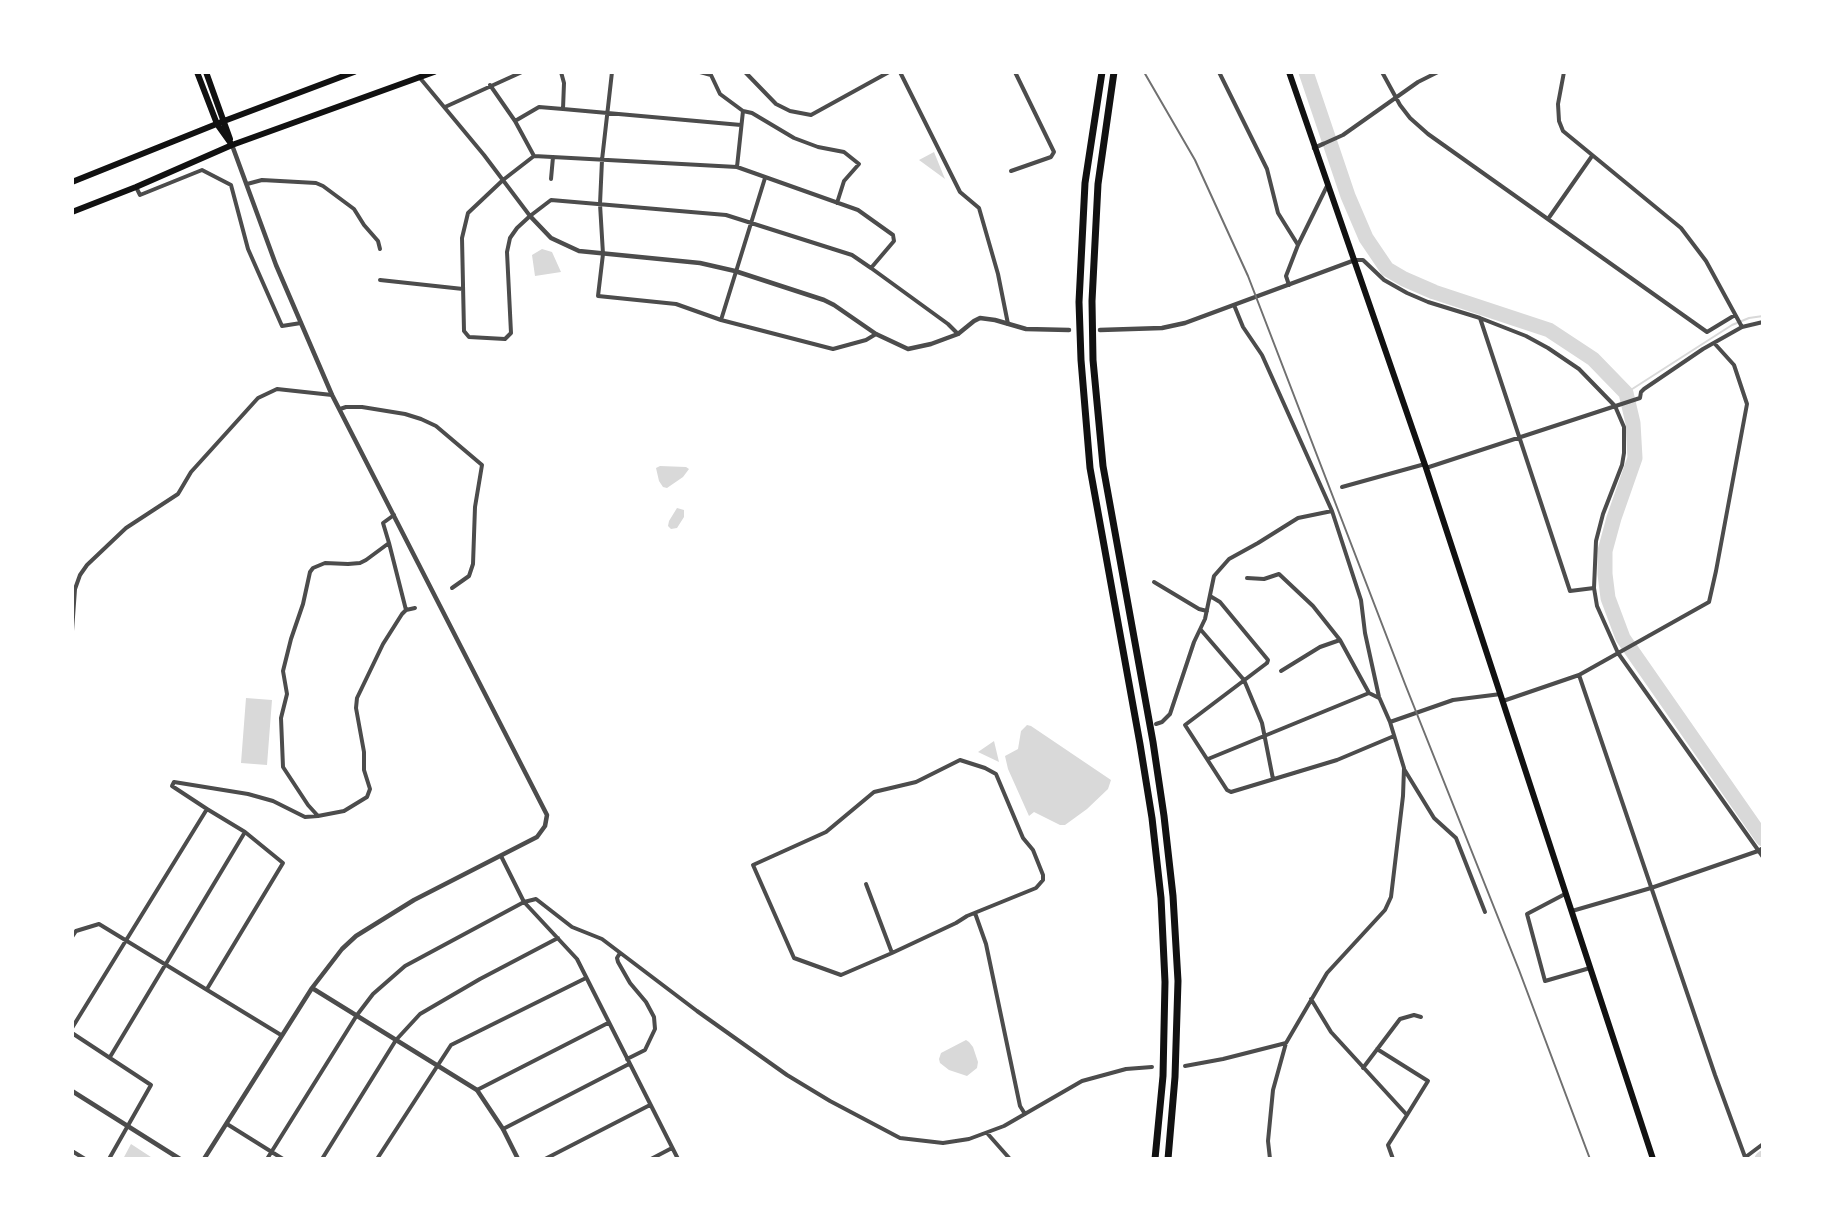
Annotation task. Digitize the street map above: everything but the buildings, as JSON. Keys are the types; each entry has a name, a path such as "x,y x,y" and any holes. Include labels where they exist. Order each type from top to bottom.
{"highway":[{"path":"1102,72 1085,183 1080,302 1081,360 1090,468 1140,744 1152,818 1161,898 1165,982 1163,1076 1155,1159"},
{"path":"1114,72 1098,184 1092,302 1093,360 1102,466 1155,752 1173,896 1178,981 1175,1077 1168,1159"}],"main road":[{"path":"197,72 217,124 232,145"},
{"path":"206,72 232,145"},
{"path":"72,182 354,72"},
{"path":"72,212 232,145 434,72"},
{"path":"1289,72 1426,466 1653,1159"}],"street":[{"path":"445,107 522,72"},
{"path":"561,72 564,83 563,109"},
{"path":"612,72 602,160 600,204 603,254 598,296 676,304 722,320 833,349 866,340 876,334"},
{"path":"700,72 710,74 720,94 742,111 752,113 794,138 818,147 844,152 859,164 844,181 837,203"},
{"path":"745,72 776,104 790,111 811,115 889,72"},
{"path":"900,72 960,192 979,208 998,274 1008,324"},
{"path":"1011,171 1051,157 1054,152 1015,72"},
{"path":"1219,72 1267,169 1278,213 1298,245"},
{"path":"1382,72 1395,98 1410,118 1428,134 1707,332 1736,316"},
{"path":"1314,148 1333,140 1418,82 1438,72"},
{"path":"1564,72 1558,104 1561,127 1567,136 1681,228 1706,261 1742,326"},
{"path":"420,78 530,216 551,238 579,250 700,263 735,272 834,304 876,334 908,349 931,344 958,334 980,318 1026,329 1069,330"},
{"path":"490,86 515,121 534,156"},
{"path":"515,121 539,107 741,125"},
{"path":"737,167 742,111"},
{"path":"204,1159 312,988 325,969 356,936 414,900 537,837 545,826 547,815 332,395 276,265 232,145"},
{"path":"871,268 894,241 893,236 858,210 737,167 534,156 503,180 468,213 462,238 464,331 470,337 505,339 511,333 507,246 512,233 551,200 726,215 852,255 948,324 958,334"},
{"path":"1548,219 1592,156"},
{"path":"551,179 554,157"},
{"path":"136,187 140,195 202,170 231,185 248,249 282,326 301,323"},
{"path":"722,320 765,178"},
{"path":"247,184 262,180 316,183 323,186 354,208 364,225 378,241 380,249"},
{"path":"1289,285 1286,276 1298,245 1327,186"},
{"path":"1100,330 1172,327 1355,260 1363,260 1384,280 1407,293 1526,336 1579,369 1615,406 1624,428 1622,465 1596,541 1594,588 1600,615 1618,653 1763,857"},
{"path":"380,280 463,289"},
{"path":"1234,305 1243,327 1262,355 1332,511 1361,600 1365,633 1379,698 1390,722 1404,768 1434,818 1456,838 1485,912"},
{"path":"1480,318 1570,591 1594,588"},
{"path":"1342,487 1426,466 1520,438 1640,398 1644,389 1703,350 1742,326 1763,322"},
{"path":"1390,722 1453,700 1502,698 1579,675 1709,602 1748,404 1734,365 1715,344"},
{"path":"72,631 75,589 80,574 87,565 126,528 178,494 191,472 236,425 258,398 277,389 332,395"},
{"path":"340,410 346,407 362,407 421,419 436,426 482,465 475,507 474,564 466,580 452,588"},
{"path":"1156,724 1162,722 1170,714 1207,611 1214,576 1229,560 1298,518 1332,511"},
{"path":"394,515 383,524 406,610"},
{"path":"318,816 283,767 281,718 287,694 283,671 291,639 313,568 325,563 360,563 389,543"},
{"path":"1247,578 1264,579 1279,574 1313,606 1340,640 1369,693 1379,698"},
{"path":"1154,582 1199,609 1207,611"},
{"path":"1210,596 1220,602 1268,660 1185,725 1227,790 1231,792 1336,760 1394,736"},
{"path":"207,989 283,863 245,832 172,786 174,782 249,794 273,801 305,817 344,811 368,797 370,789 364,770 364,752 356,708 357,698 383,644 406,610 415,608"},
{"path":"1200,630 1208,635 1244,680 1262,723 1273,779"},
{"path":"1281,671 1320,647 1340,640"},
{"path":"1579,675 1744,1158 1763,1144"},
{"path":"1208,759 1369,693"},
{"path":"960,760 996,774 1023,838 1033,850 1043,874 1043,880 1036,888 975,913 841,975 794,958 753,865 826,832 874,792 916,782 960,760"},
{"path":"1270,1159 1268,1141 1273,1090 1286,1043 1327,973 1385,910 1391,897 1403,796 1404,768"},
{"path":"72,1028 125,938 207,808"},
{"path":"110,1057 245,832"},
{"path":"1572,911 1651,888 1763,848"},
{"path":"501,856 524,902 577,959 678,1159"},
{"path":"866,884 892,953"},
{"path":"1566,894 1527,914 1545,981 1591,968"},
{"path":"267,1159 357,1015 373,994 405,966 524,902 536,899 572,927 602,939 787,1075 900,1138 937,1143 969,1139 1004,1126 1082,1081 1126,1069 1152,1067"},
{"path":"975,913 986,944 1020,1106 1025,1114"},
{"path":"72,937 76,931 99,924 281,1035"},
{"path":"322,1159 396,1040 420,1014 480,979 558,939"},
{"path":"503,1129 628,1062 645,1050 655,1029 654,1017 618,962 617,958 620,953"},
{"path":"377,1159 451,1045 586,978"},
{"path":"312,988 477,1090 503,1129 518,1159"},
{"path":"1311,998 1331,1032 1407,1115"},
{"path":"1363,1068 1400,1019 1414,1015 1421,1017"},
{"path":"477,1090 608,1023"},
{"path":"72,1033 151,1085 109,1159"},
{"path":"1185,1066 1286,1043"},
{"path":"1377,1049 1428,1081 1388,1145 1393,1159"},
{"path":"72,1091 180,1159"},
{"path":"545,1159 650,1105"},
{"path":"227,1124 283,1159"},
{"path":"987,1132 1010,1159"},
{"path":"651,1159 672,1148"},
{"path":"72,1151 85,1159"}],"shaded area":[{"path":"934,152 945,179 919,160"},
{"path":"542,249 552,252 561,272 535,276 532,255"},
{"path":"660,466 689,469 683,477 667,488 663,487 659,481 656,468"},
{"path":"677,508 684,510 684,517 677,528 671,529 668,526 669,521"},
{"path":"246,698 272,700 267,765 241,763"},
{"path":"1027,725 1111,780 1108,789 1087,809 1065,825 1060,825 1034,812 1029,816 1008,769 1005,756 1018,749 1021,731"},
{"path":"994,741 999,762 978,752"},
{"path":"966,1040 973,1047 978,1062 977,1068 967,1076 949,1070 940,1063 939,1059 941,1053"},
{"path":"131,1144 154,1159 123,1159"}],"waterway":[{"path":"1306,72 1348,196 1366,238 1387,269 1434,292 1549,330 1593,359 1626,393 1633,423 1635,458 1605,551 1608,598 1623,638 1763,839"},
{"path":"1626,393 1732,325 1749,318 1763,316"}],"railway":[{"path":"1144,72 1195,160 1248,276 1405,684 1519,970 1590,1159"}]}
